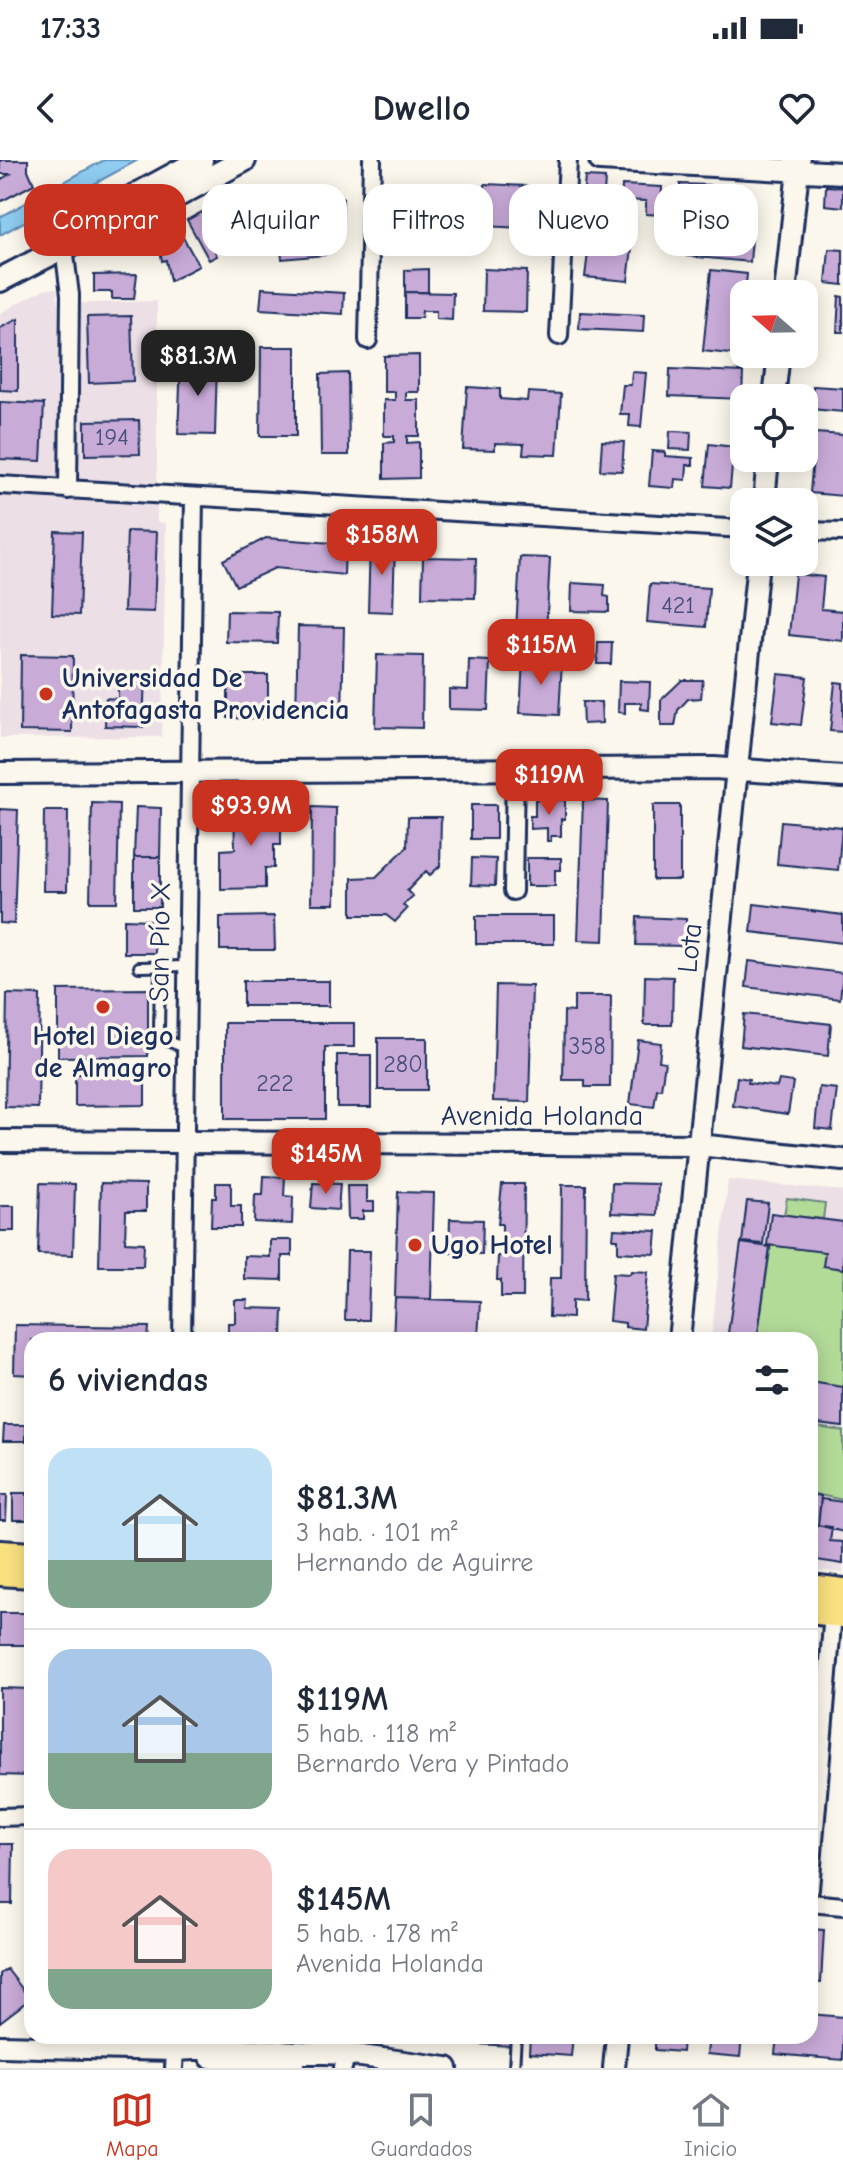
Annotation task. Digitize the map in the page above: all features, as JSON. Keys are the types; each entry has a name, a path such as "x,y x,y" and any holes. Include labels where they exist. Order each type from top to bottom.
{"main road":[{"path":"157,184 201,160"},
{"path":"186,191 244,160"},
{"path":"0,280 47,256"},
{"path":"0,1554 24,1556"},
{"path":"0,1564 24,1563"},
{"path":"0,1572 24,1574"}],"street":[{"path":"368,340 372,160"},
{"path":"559,336 568,160"},
{"path":"600,160 798,166 843,173"},
{"path":"786,280 798,166"},
{"path":"65,256 70,295 68,490"},
{"path":"0,485 730,528"},
{"name":"San Pío X","path":"182,1332 194,497"},
{"path":"818,531 843,532"},
{"name":"Lota","path":"680,1332 757,576"},
{"path":"0,773 737,769 843,777"},
{"path":"513,891 515,770"},
{"name":"Avenida Holanda","path":"0,1141 698,1145 843,1160"},
{"path":"818,1786 832,1607"},
{"path":"0,1817 24,1816"},
{"path":"818,1904 843,1906"},
{"path":"614,2068 616,2044"},
{"path":"0,2046 294,2068"},
{"path":"174,2059 214,2048 347,2053 447,2068"}],"lane":[{"path":"139,967 186,966"},
{"path":"160,968 159,1031 165,1040 185,1048"},
{"path":"514,2068 516,2044"}],"shaded area":[{"path":"57,288 58,304 157,301 157,522 166,523 162,737 0,738 0,313 44,289"},
{"path":"728,1180 843,1191 843,1573 818,1570 818,1332 712,1332"}],"green space":[{"path":"787,1198 825,1203 823,1219 784,1215"},
{"path":"771,1245 825,1252 824,1266 843,1269 843,1387 818,1383 818,1332 758,1332"},
{"path":"818,1427 843,1431 843,1500 818,1495"}],"water":[{"path":"104,160 138,160 94,184 60,184"},
{"path":"24,204 24,222 0,235 0,217"}],"building":[{"path":"0,160 28,160 28,170 34,184 24,184 24,189 0,202 0,180 10,174 0,174"},
{"path":"585,177 605,178 605,184 584,184"},
{"path":"493,184 509,185 509,227 493,226"},
{"path":"638,186 654,187 654,215 646,214 646,201 638,201"},
{"path":"826,186 843,187 843,207 825,205"},
{"path":"202,212 202,247 187,220"},
{"path":"186,242 199,266 170,281 166,260 162,261 161,256 186,256"},
{"path":"829,249 843,250 843,285 826,283"},
{"path":"282,256 314,256 282,259"},
{"path":"588,256 631,256 628,281 585,277"},
{"path":"687,256 751,256 750,262"},
{"path":"428,269 428,292 405,292 405,270"},
{"path":"484,269 527,271 526,312 483,311"},
{"path":"711,270 747,274 746,280 730,280 730,354 703,351"},
{"path":"137,274 134,299 112,299 112,292 94,292 94,275"},
{"path":"262,288 344,293 343,314 260,309"},
{"path":"405,292 453,293 452,320 436,319 436,311 422,311 421,318 405,318"},
{"path":"839,296 843,297 843,332 837,332"},
{"path":"580,312 644,315 643,332 579,329"},
{"path":"131,316 133,381 89,383 87,317"},
{"path":"18,319 18,391 0,390 0,328"},
{"path":"261,347 296,347 296,436 260,436"},
{"path":"419,355 419,392 406,392 406,400 419,400 419,436 407,436 407,443 419,442 419,478 384,479 384,443 394,442 394,436 384,436 384,400 395,400 395,392 384,392 384,356"},
{"path":"181,361 217,363 215,435 178,434"},
{"path":"670,369 743,372 743,384 730,384 730,399 669,396"},
{"path":"632,372 646,373 641,427 629,426 630,414 620,414 623,385 631,385"},
{"path":"348,373 349,455 321,455 320,374"},
{"path":"818,386 843,388 843,412 818,410"},
{"path":"467,387 500,389 500,399 527,401 528,392 561,394 557,455 523,454 524,444 495,443 495,450 463,449"},
{"path":"0,402 44,404 41,461 0,459"},
{"path":"139,420 140,454 85,455 85,421"},
{"path":"670,431 691,432 690,450 669,449"},
{"path":"818,433 843,435 843,496 818,494 818,488 810,488 812,472 818,472"},
{"path":"602,441 624,442 622,471 600,470"},
{"path":"709,444 730,447 730,488 705,486"},
{"path":"652,451 665,452 665,456 693,458 693,465 687,465 686,480 675,479 674,488 649,486"},
{"path":"55,531 82,532 79,615 52,614"},
{"path":"127,531 157,532 154,612 124,611"},
{"path":"266,538 345,544 344,575 275,568 236,586 223,560"},
{"path":"370,543 395,543 393,612 368,611"},
{"path":"423,557 476,558 475,598 422,597"},
{"path":"520,557 550,558 546,632 516,631"},
{"path":"795,576 824,577 821,609 843,611 843,641 789,635"},
{"path":"572,583 605,585 604,596 609,597 609,612 571,611"},
{"path":"650,584 709,588 706,627 647,622"},
{"path":"227,611 278,612 277,643 226,642"},
{"path":"298,626 344,627 342,716 296,715"},
{"path":"598,643 612,643 611,664 597,664"},
{"name":"Universidad De Antofagasta Providencia","path":"21,655 73,656 72,732 20,731"},
{"path":"377,655 423,656 422,728 375,727"},
{"path":"523,659 562,661 559,715 520,713"},
{"path":"469,660 490,661 488,710 449,709 449,689 468,690"},
{"path":"778,674 807,677 801,725 772,722"},
{"path":"228,675 268,675 268,719 228,718"},
{"path":"118,676 145,676 143,727 105,726 106,698 118,699"},
{"path":"682,680 703,680 701,698 688,699 678,710 675,726 661,726 661,700"},
{"path":"619,681 650,682 649,710 641,709 641,703 625,703 625,713 618,712"},
{"path":"835,682 843,683 843,732 830,731"},
{"path":"582,702 601,702 602,723 583,724"},
{"path":"535,800 565,800 561,836 551,836 551,841 547,841 547,828 530,829 530,816 535,816"},
{"path":"583,800 608,801 604,941 578,940"},
{"path":"92,803 119,804 117,902 90,902"},
{"path":"273,805 273,819 281,819 281,845 274,845 274,868 265,868 265,888 221,889 221,850 235,849 234,806"},
{"path":"471,805 496,805 496,839 471,839"},
{"path":"653,805 680,805 680,880 653,880"},
{"path":"136,807 161,808 160,857 134,857"},
{"path":"312,807 336,808 335,904 311,904"},
{"path":"0,809 18,810 14,924 0,923"},
{"path":"44,811 68,811 67,891 43,891"},
{"path":"408,817 441,817 440,866 430,875 426,871 407,891 413,896 403,905 407,909 395,922 386,915 352,915 352,878 376,877 407,847"},
{"path":"781,821 842,827 838,870 777,864"},
{"path":"134,857 160,857 160,907 134,907"},
{"path":"472,858 496,859 495,886 471,885"},
{"path":"527,858 561,858 561,870 555,870 555,886 527,886"},
{"path":"754,904 843,915 843,943 751,932"},
{"path":"274,916 275,950 220,950 220,917"},
{"path":"476,916 554,916 554,944 476,944"},
{"path":"637,917 686,919 685,946 636,945"},
{"path":"124,919 152,920 155,953 124,953"},
{"path":"749,961 843,973 840,999 746,987"},
{"path":"645,976 673,977 672,1025 644,1025"},
{"path":"243,981 329,981 329,1006 243,1006"},
{"path":"496,985 532,986 529,1102 493,1101"},
{"name":"Hotel Diego de Almagro","path":"148,989 148,1056 58,1057 58,990"},
{"path":"7,994 40,995 38,1108 5,1107"},
{"path":"574,996 611,996 610,1087 585,1087 585,1080 563,1080 564,1011 574,1012"},
{"path":"744,1014 831,1024 828,1056 741,1046"},
{"path":"225,1023 354,1023 354,1047 325,1047 325,1119 225,1119"},
{"path":"378,1038 427,1038 427,1090 378,1090"},
{"path":"638,1040 661,1043 659,1061 665,1062 661,1089 657,1089 654,1107 630,1104"},
{"path":"337,1055 371,1055 371,1107 337,1107"},
{"path":"75,1074 145,1074 145,1105 75,1106"},
{"path":"737,1077 749,1079 748,1083 777,1087 779,1080 793,1082 788,1114 733,1106"},
{"path":"819,1087 837,1089 832,1130 815,1128"},
{"path":"264,1176 285,1177 284,1196 293,1197 292,1224 254,1222 255,1195 263,1195"},
{"path":"40,1183 75,1184 73,1255 38,1254"},
{"path":"101,1183 146,1184 146,1211 126,1211 125,1242 144,1243 143,1266 99,1266"},
{"path":"216,1183 231,1183 231,1206 241,1206 241,1227 211,1227"},
{"path":"313,1183 340,1184 338,1210 311,1208"},
{"path":"612,1183 658,1184 657,1215 611,1213"},
{"path":"502,1184 524,1184 523,1297 501,1297 501,1280 497,1280 498,1256 502,1256 502,1224 498,1224"},
{"path":"562,1185 586,1185 585,1301 572,1300 572,1318 549,1317 550,1278 561,1278"},
{"path":"347,1186 367,1186 367,1202 374,1202 374,1211 363,1211 363,1219 348,1219"},
{"name":"Ugo Hotel","path":"398,1192 434,1193 431,1299 395,1298"},
{"path":"747,1201 768,1203 763,1244 742,1242"},
{"path":"0,1206 14,1206 14,1231 0,1231"},
{"path":"771,1213 843,1222 843,1269 823,1266 825,1252 767,1245"},
{"path":"450,1219 483,1220 482,1254 449,1253"},
{"path":"614,1229 657,1231 655,1254 618,1252 618,1239 613,1239"},
{"path":"270,1240 292,1240 292,1256 282,1256 282,1280 244,1279 244,1256 270,1257"},
{"path":"741,1243 770,1247 758,1332 728,1332"},
{"path":"347,1251 370,1251 368,1320 345,1320"},
{"path":"631,1271 648,1272 643,1329 609,1321 613,1273 630,1274"},
{"path":"395,1298 480,1301 478,1332 393,1332"},
{"path":"235,1300 248,1300 247,1308 283,1309 282,1332 228,1332 228,1323 235,1323"},
{"path":"15,1325 149,1327 149,1332 24,1332 24,1375 14,1374"},
{"path":"818,1383 843,1387 843,1427 818,1424"},
{"path":"4,1425 24,1425 24,1441 3,1441"},
{"path":"13,1493 24,1493 24,1520 13,1520"},
{"path":"0,1495 7,1495 6,1520 0,1520"},
{"path":"818,1495 821,1496 818,1525"},
{"path":"821,1499 843,1502 843,1532 818,1525"},
{"path":"818,1525 832,1527 830,1541 843,1542 843,1564 818,1560"},
{"path":"0,1613 24,1613 24,1645 0,1645"},
{"path":"0,1688 24,1689 24,1776 0,1775"},
{"path":"0,1844 13,1844 12,1904 0,1904"},
{"path":"818,1930 824,1930 821,1983 818,1983"},
{"path":"7,1969 24,1991 24,2004 0,2022 0,1974"},
{"path":"818,2015 843,2017 843,2060 775,2054 776,2044 818,2044"},
{"path":"530,2044 572,2044 571,2056 529,2053"},
{"path":"655,2044 682,2044 682,2052 655,2050"},
{"path":"708,2044 741,2044 740,2057 707,2054"}],"place":[{"name":"Universidad De Antofagasta Providencia","path":"46,694"},
{"name":"Hotel Diego de Almagro","path":"103,1007"},
{"name":"Ugo Hotel","path":"415,1245"}]}
